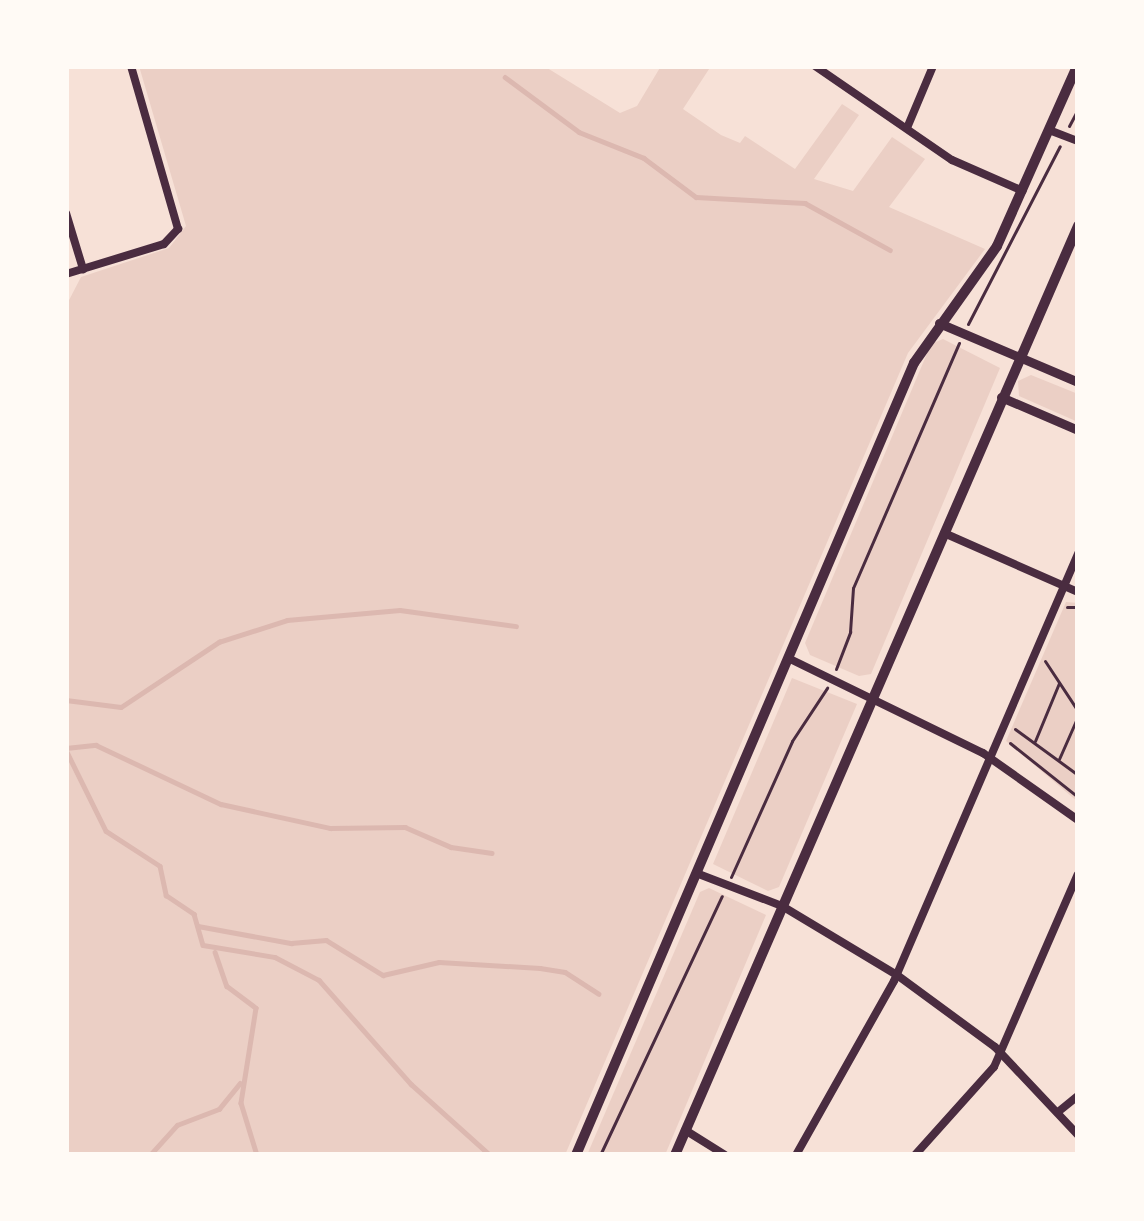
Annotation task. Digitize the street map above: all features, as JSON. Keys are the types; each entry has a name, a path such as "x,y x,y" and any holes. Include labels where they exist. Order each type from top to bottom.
{"main road":[{"path":"576,1155 788,658 938,322 997,246 1074,84 1077,66"},
{"path":"675,1155 1078,226"}],"street":[{"path":"74,272 176,234 178,218 131,66"},
{"path":"815,66 957,163 1023,190"},
{"path":"907,128 933,66"},
{"path":"1049,130 1078,142"},
{"path":"66,213 74,272 66,289"},
{"path":"938,322 1078,382"},
{"path":"1000,397 1078,430"},
{"path":"943,532 1078,592"},
{"path":"796,1155 897,975 1078,553"},
{"path":"788,658 873,694 990,757 1078,820"},
{"path":"696,873 782,907 897,975 1001,1053 1078,1136"},
{"path":"915,1155 1001,1053 1078,874"},
{"path":"1058,1112 1078,1096"},
{"path":"685,1130 725,1155"}],"path":[{"path":"969,323 1078,109"},
{"path":"837,667 853,588 958,345"},
{"path":"1065,610 1078,607"},
{"path":"1036,677 1051,643"},
{"path":"1044,660 1078,713 1059,761"},
{"path":"1034,743 1059,683"},
{"path":"731,877 788,748 828,687"},
{"path":"1022,711 1012,749 1078,797"},
{"path":"1015,729 1078,775"},
{"path":"600,1155 724,894"}],"shaded area":[{"path":"139,66 544,66 620,113 637,106 661,66 711,66 683,109 721,135 740,143 745,136 795,169 842,104 859,115 814,179 853,191 892,137 925,159 889,207 985,249 908,353 565,1155 66,1155 66,306 81,277 169,248 186,226"},
{"path":"943,339 1000,368 871,674 859,676 810,655 805,643 931,344"},
{"path":"1031,375 1078,394 1078,422 1019,396 1018,381"},
{"path":"1066,602 1078,603 1078,802 1006,741"},
{"path":"792,678 857,704 779,887 768,891 713,864"},
{"path":"709,888 766,915 665,1155 587,1155 700,892"}],"waterway":[{"path":"505,77 579,132 644,158 696,197 805,203 890,250"},
{"path":"66,700 121,707 219,642 287,620 400,610 516,626"},
{"path":"66,748 96,745 221,804 330,828 405,827 451,847 492,853"},
{"path":"66,750 106,831 160,866 166,895 194,914 203,945 275,957 319,980 411,1084 490,1155"},
{"path":"198,926 291,943 326,940 383,975 439,962 540,968 565,972 599,994"},
{"path":"215,952 227,986 256,1008 241,1103 257,1155"},
{"path":"150,1155 177,1125 219,1109 240,1083"}]}
